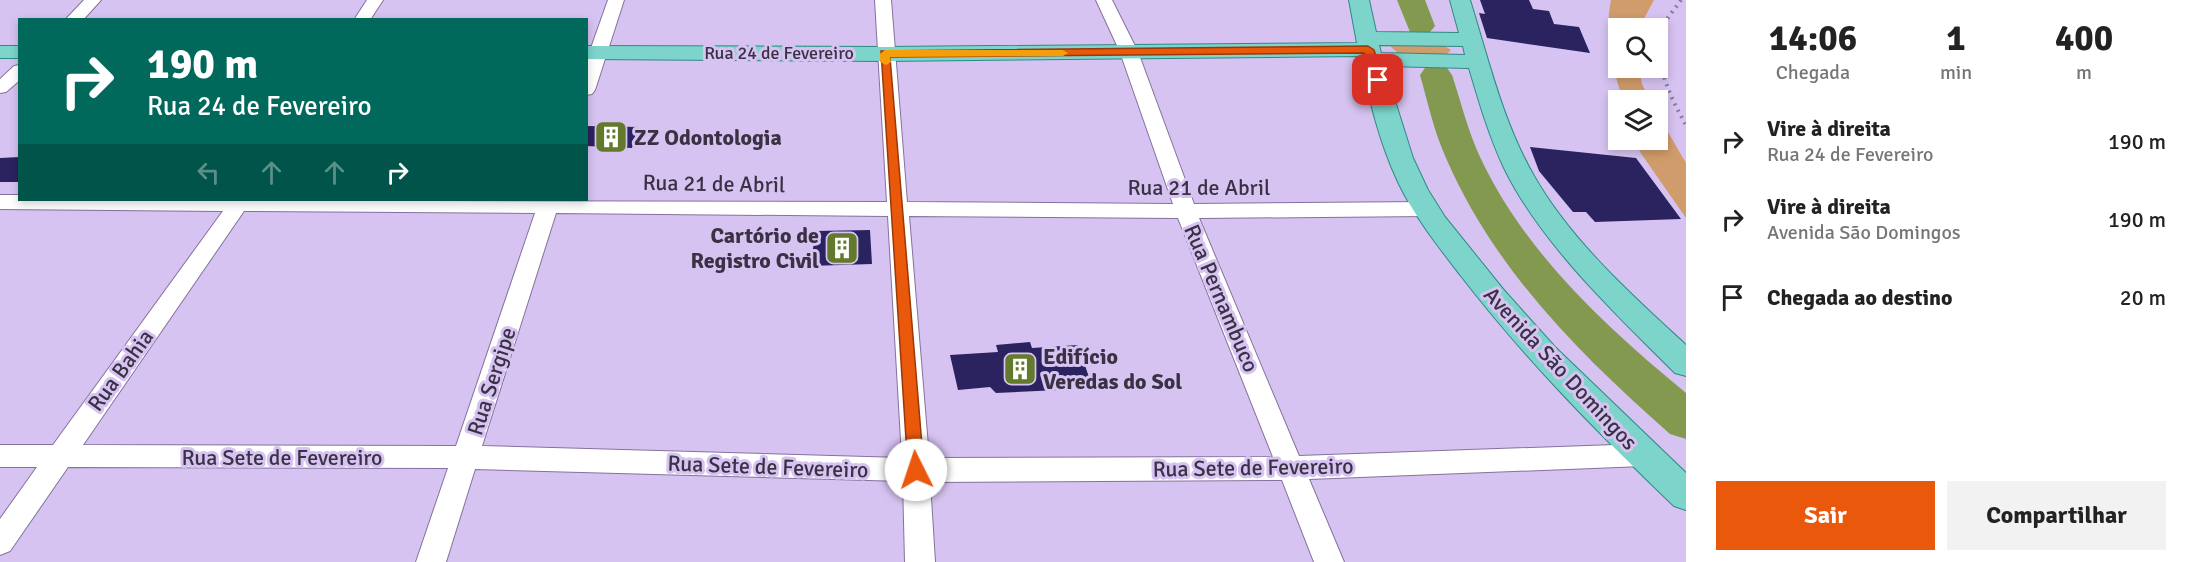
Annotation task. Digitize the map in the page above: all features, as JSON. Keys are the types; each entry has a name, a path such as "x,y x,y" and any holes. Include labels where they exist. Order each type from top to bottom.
{"main road":[{"name":"Avenida São Domingos","path":"1359,0 1377,49 1396,143 1410,180 1427,209 1502,308 1558,372 1686,495"},
{"path":"1460,0 1466,51 1487,94 1518,170 1542,207 1583,260 1629,310 1686,364"},
{"name":"Rua 24 de Fevereiro","path":"593,52 885,54 1377,49 1466,51"},
{"path":"0,52 18,52"}],"street":[{"path":"75,18 93,0"},
{"path":"363,18 375,0"},
{"path":"588,79 593,52 616,0"},
{"path":"883,0 916,470 920,562"},
{"name":"Rua Pernambuco","path":"1104,0 1129,52 1186,211 1329,562"},
{"path":"0,88 18,72"},
{"name":"Rua Bahia","path":"0,542 58,456 240,201"},
{"name":"Rua 21 de Abril","path":"0,202 549,202 897,209 1186,211 1427,209"},
{"name":"Rua Sergipe","path":"431,562 549,202"},
{"name":"Rua Sete de Fevereiro","path":"0,456 465,457 916,470 1292,468 1643,456"}],"shaded area":[{"path":"1611,0 1654,0 1644,18 1609,18"},
{"path":"1392,43 1443,45 1451,50 1446,55 1400,55 1390,46"},
{"path":"1617,78 1641,78 1645,90 1620,90"},
{"path":"1668,132 1686,163 1686,218 1639,150 1668,150"}],"building":[{"path":"1480,0 1529,0 1533,9 1549,11 1554,24 1579,27 1590,53 1487,38 1479,13 1485,14"},
{"name":"ZZ Odontologia","path":"588,126 638,127 632,148 588,146"},
{"path":"1530,147 1636,158 1681,219 1595,222 1586,212 1573,212 1539,171"},
{"path":"18,157 18,182 0,182 0,158"},
{"name":"Cartório de Registro Civil","path":"870,230 872,264 810,266 816,231"},
{"name":"Edifício Veredas do Sol","path":"1030,342 1032,348 1078,345 1091,383 1072,384 1059,390 996,393 990,387 958,390 950,355 998,352 996,345"}],"waterway":[{"path":"1411,0 1420,26"},
{"path":"1436,75 1462,155 1487,204 1510,239 1535,273 1592,335 1622,365 1686,420"}],"railway":[{"path":"1681,0 1663,27 1659,52 1664,78 1686,125"}],"slow traffic":[{"path":"886,62 885,54 1063,53"}],"place":[{"name":"ZZ Odontologia","path":"611,137"},
{"name":"Cartório de Registro Civil","path":"842,248"},
{"name":"Edifício Veredas do Sol","path":"1020,369"}],"route":[{"path":"916,470 885,54 1368,50 1378,80"}]}
